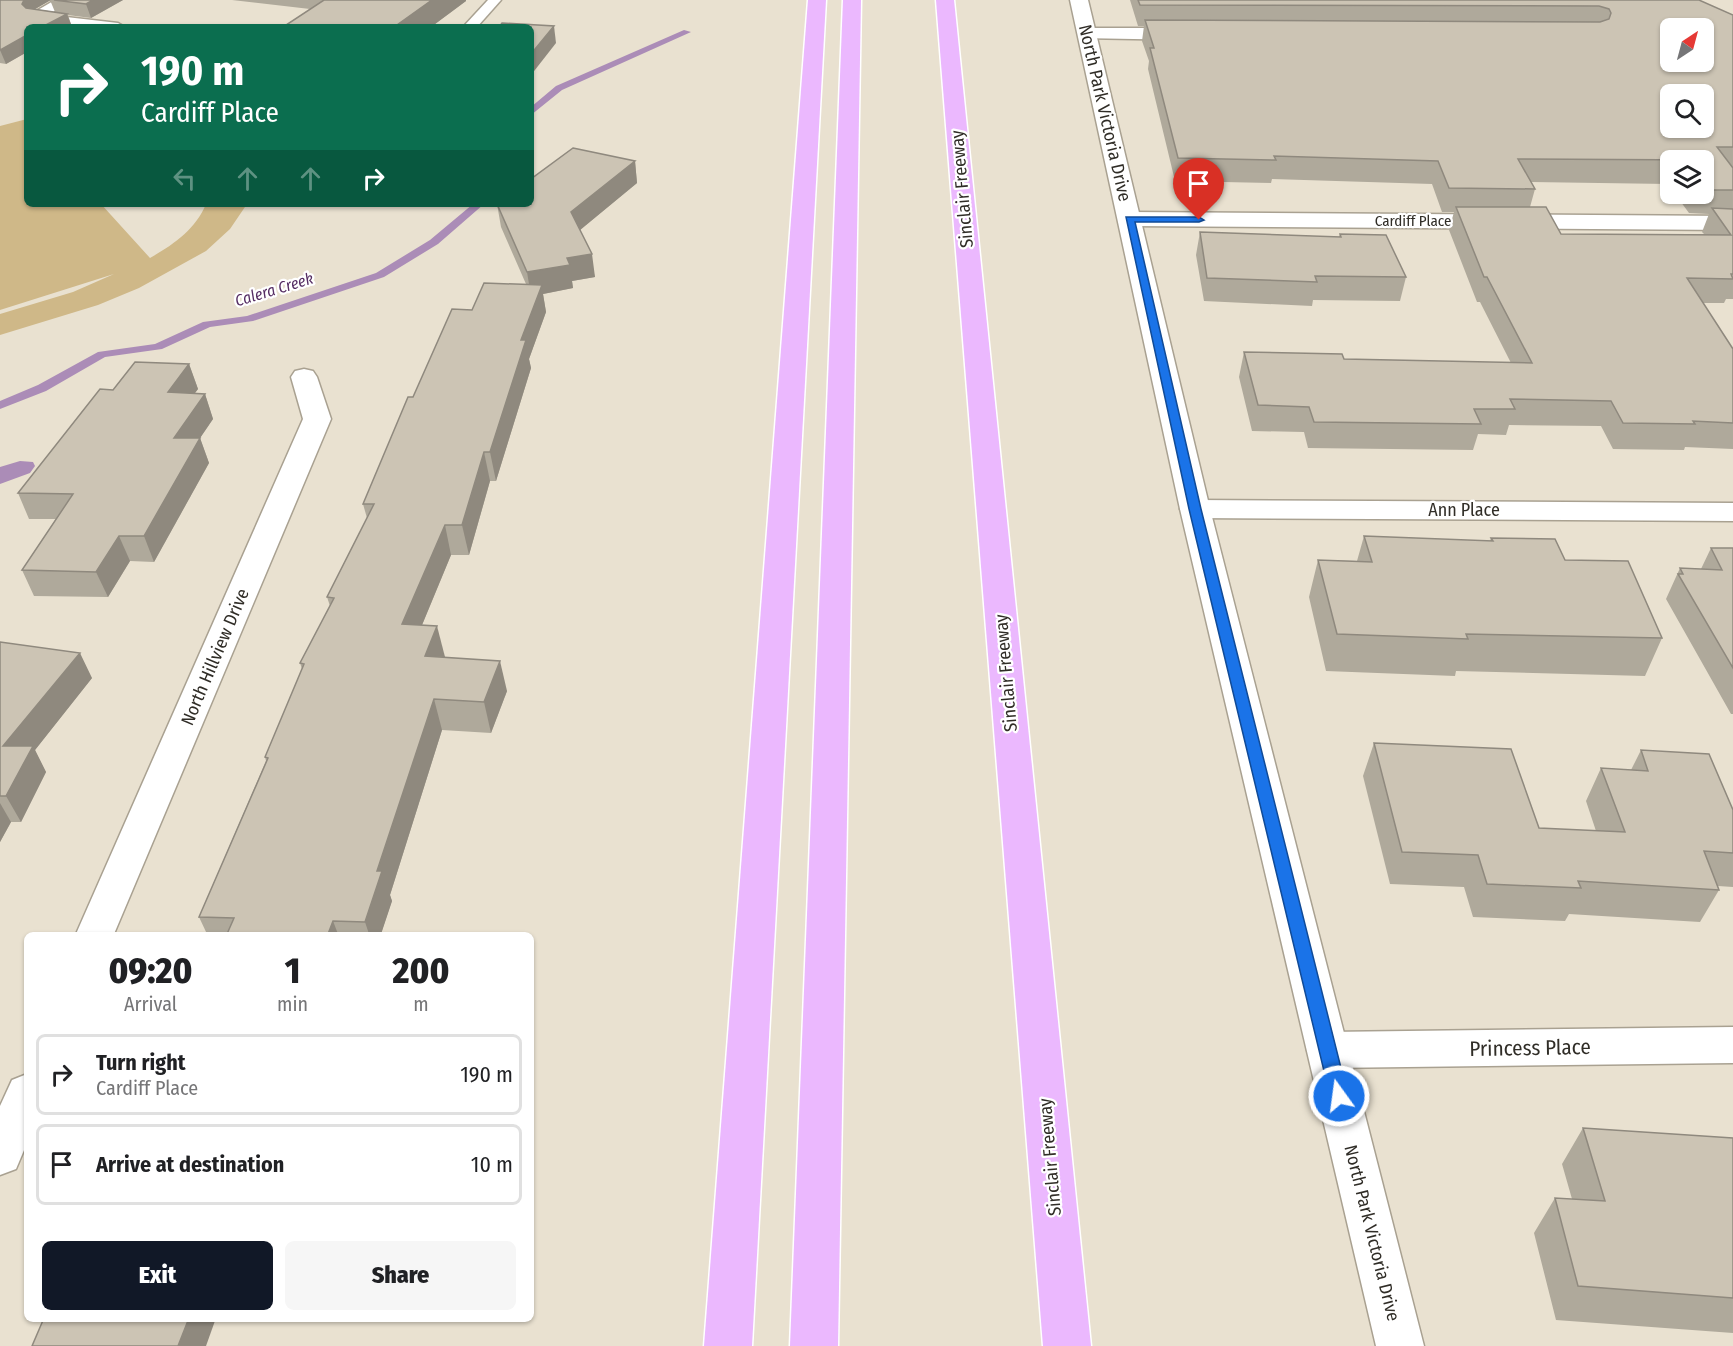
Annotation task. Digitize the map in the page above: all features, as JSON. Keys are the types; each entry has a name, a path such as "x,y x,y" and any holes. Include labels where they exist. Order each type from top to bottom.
{"highway":[{"path":"728,1346 817,0"},
{"path":"814,1346 852,0"},
{"name":"Sinclair Freeway","path":"945,0 1067,1346"}],"street":[{"name":"North Park Victoria Drive","path":"1079,0 1195,509 1400,1346"},
{"path":"1087,34 1205,34"},
{"name":"Cardiff Place","path":"1130,219 1733,223"},
{"name":"North Hillview Drive","path":"96,932 317,419 304,377"},
{"name":"Ann Place","path":"1195,509 1733,512"},
{"name":"Princess Place","path":"1328,1050 1733,1045"},
{"path":"0,1155 24,1100"}],"lane":[{"path":"64,0 36,17 93,24"},
{"path":"473,24 495,0"}],"shaded area":[{"path":"24,120 24,207 104,207 150,258 183,236 205,207 245,207 230,229 206,251 139,288 98,305 0,335 0,314 73,292 114,274 0,310 0,126"},
{"path":"20,461 33,462 35,466 30,473 0,484 0,467"}],"building":[{"path":"0,0 24,0 22,4 26,8 67,14 48,24 24,24 24,37 0,50"},
{"path":"54,0 93,0 86,4"},
{"path":"324,0 432,0 398,24 288,24"},
{"path":"1138,0 1699,0 1733,15 1733,147 1717,147 1733,168 1733,190 1714,190 1714,150 1660,150 1660,160 1518,159 1535,189 1449,188 1438,161 1274,156 1276,160 1178,158 1150,48 1154,48 1145,20 1600,22 1609,19 1611,13 1609,9 1599,6 1140,5"},
{"path":"534,25 554,26 534,50"},
{"path":"573,148 635,161 571,212 592,254 567,258 570,265 527,272 498,207 534,207 534,177"},
{"path":"1456,207 1546,207 1561,234 1731,235 1712,208 1733,209 1733,274 1731,274 1733,279 1687,278 1733,349 1733,423 1693,421 1695,424 1623,423 1611,401 1510,399 1515,409 1474,409 1481,424 1314,422 1309,407 1258,405 1244,352 1342,354 1344,359 1532,363 1487,277 1484,277"},
{"path":"1200,232 1341,237 1340,234 1386,235 1406,277 1315,276 1317,282 1207,278"},
{"path":"484,283 542,285 521,340 526,340 490,452 484,452 462,525 445,525 402,624 437,626 425,656 500,661 484,702 434,699 377,871 382,871 365,922 333,921 329,932 228,932 234,918 199,917 268,758 265,757 304,664 300,663 334,598 327,597 374,504 363,504 408,397 413,397 452,309 472,310"},
{"path":"135,362 189,364 168,392 205,394 174,438 200,438 144,536 119,536 96,572 22,570 73,494 18,493 100,389 113,390"},
{"path":"1364,536 1493,541 1491,538 1555,539 1565,560 1628,561 1662,638 1466,634 1468,639 1337,634 1318,560 1372,562"},
{"path":"1711,548 1733,548 1733,668 1678,574 1683,574 1680,568 1722,570"},
{"path":"0,642 80,653 3,746 33,746 6,796 0,796"},
{"path":"1374,743 1511,749 1539,828 1625,832 1601,768 1648,771 1641,750 1709,754 1733,810 1733,853 1704,851 1719,890 1578,881 1581,888 1487,884 1478,855 1402,852"},
{"path":"1583,1128 1733,1138 1733,1298 1578,1286 1555,1198 1605,1201"},
{"path":"42,1322 187,1322 178,1346 32,1346"}],"waterway":[{"name":"Calera Creek","path":"534,109 559,88 687,32"},
{"name":"Calera Creek","path":"0,405 42,388 102,354 158,347 207,324 249,319 380,275 434,242 475,207"}],"route":[{"path":"1199,220 1130,219 1195,509 1339,1096"}]}
